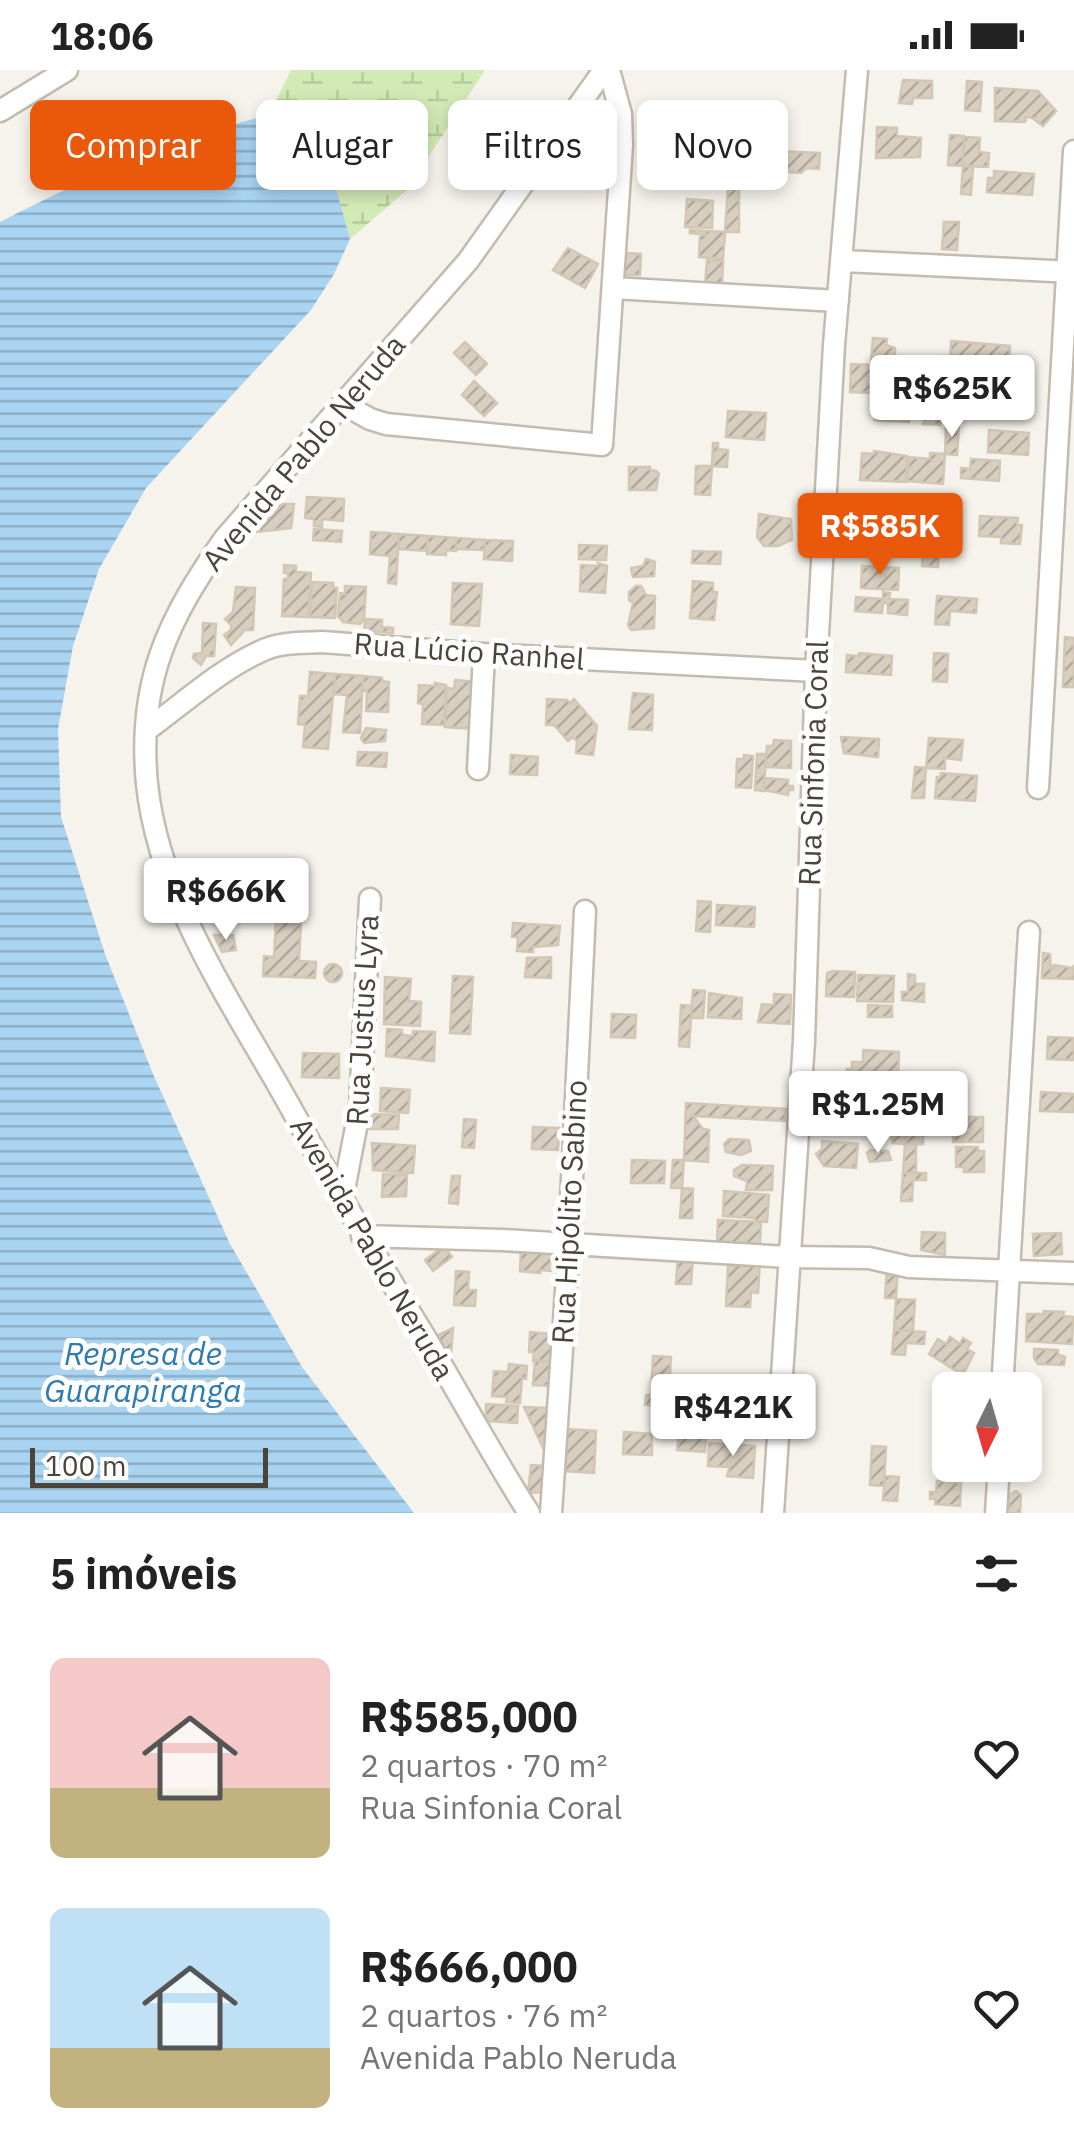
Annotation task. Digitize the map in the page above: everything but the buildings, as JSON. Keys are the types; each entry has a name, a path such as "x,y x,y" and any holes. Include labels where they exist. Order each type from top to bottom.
{"street":[{"path":"0,111 67,70"},
{"path":"345,404 370,420 386,424 602,446 622,128 607,70"},
{"name":"Avenida Pablo Neruda","path":"529,1513 362,1236 189,922 161,853 153,820 147,782 148,730 158,652 202,571 225,538 468,262 607,70"},
{"name":"Rua Sinfonia Coral","path":"773,1513 808,916 816,671 838,301 857,70"},
{"path":"1038,788 1074,151"},
{"path":"843,261 1070,272"},
{"path":"613,288 838,301"},
{"name":"Rua Lúcio Ranhel","path":"148,730 228,669 269,647 322,642 816,671"},
{"path":"478,769 484,654"},
{"name":"Rua Justus Lyra","path":"342,1200 360,1106 370,899"},
{"name":"Rua Hipólito Sabino","path":"551,1513 585,911"},
{"path":"1003,1372 1029,932"},
{"path":"362,1236 789,1258 870,1258 910,1267 1074,1273"},
{"path":"996,1513 998,1482"}],"green space":[{"path":"291,70 485,70 466,100 448,100 448,127 428,158 428,100 276,100"},
{"path":"336,190 407,190 350,239"}],"water":[{"name":"Represa de Guarapiranga","path":"256,119 256,190 336,190 350,239 311,310 146,488 99,569 73,646 58,729 61,817 105,954 153,1074 230,1244 302,1367 414,1513 0,1513 0,222 66,190 236,190 236,125"}]}
